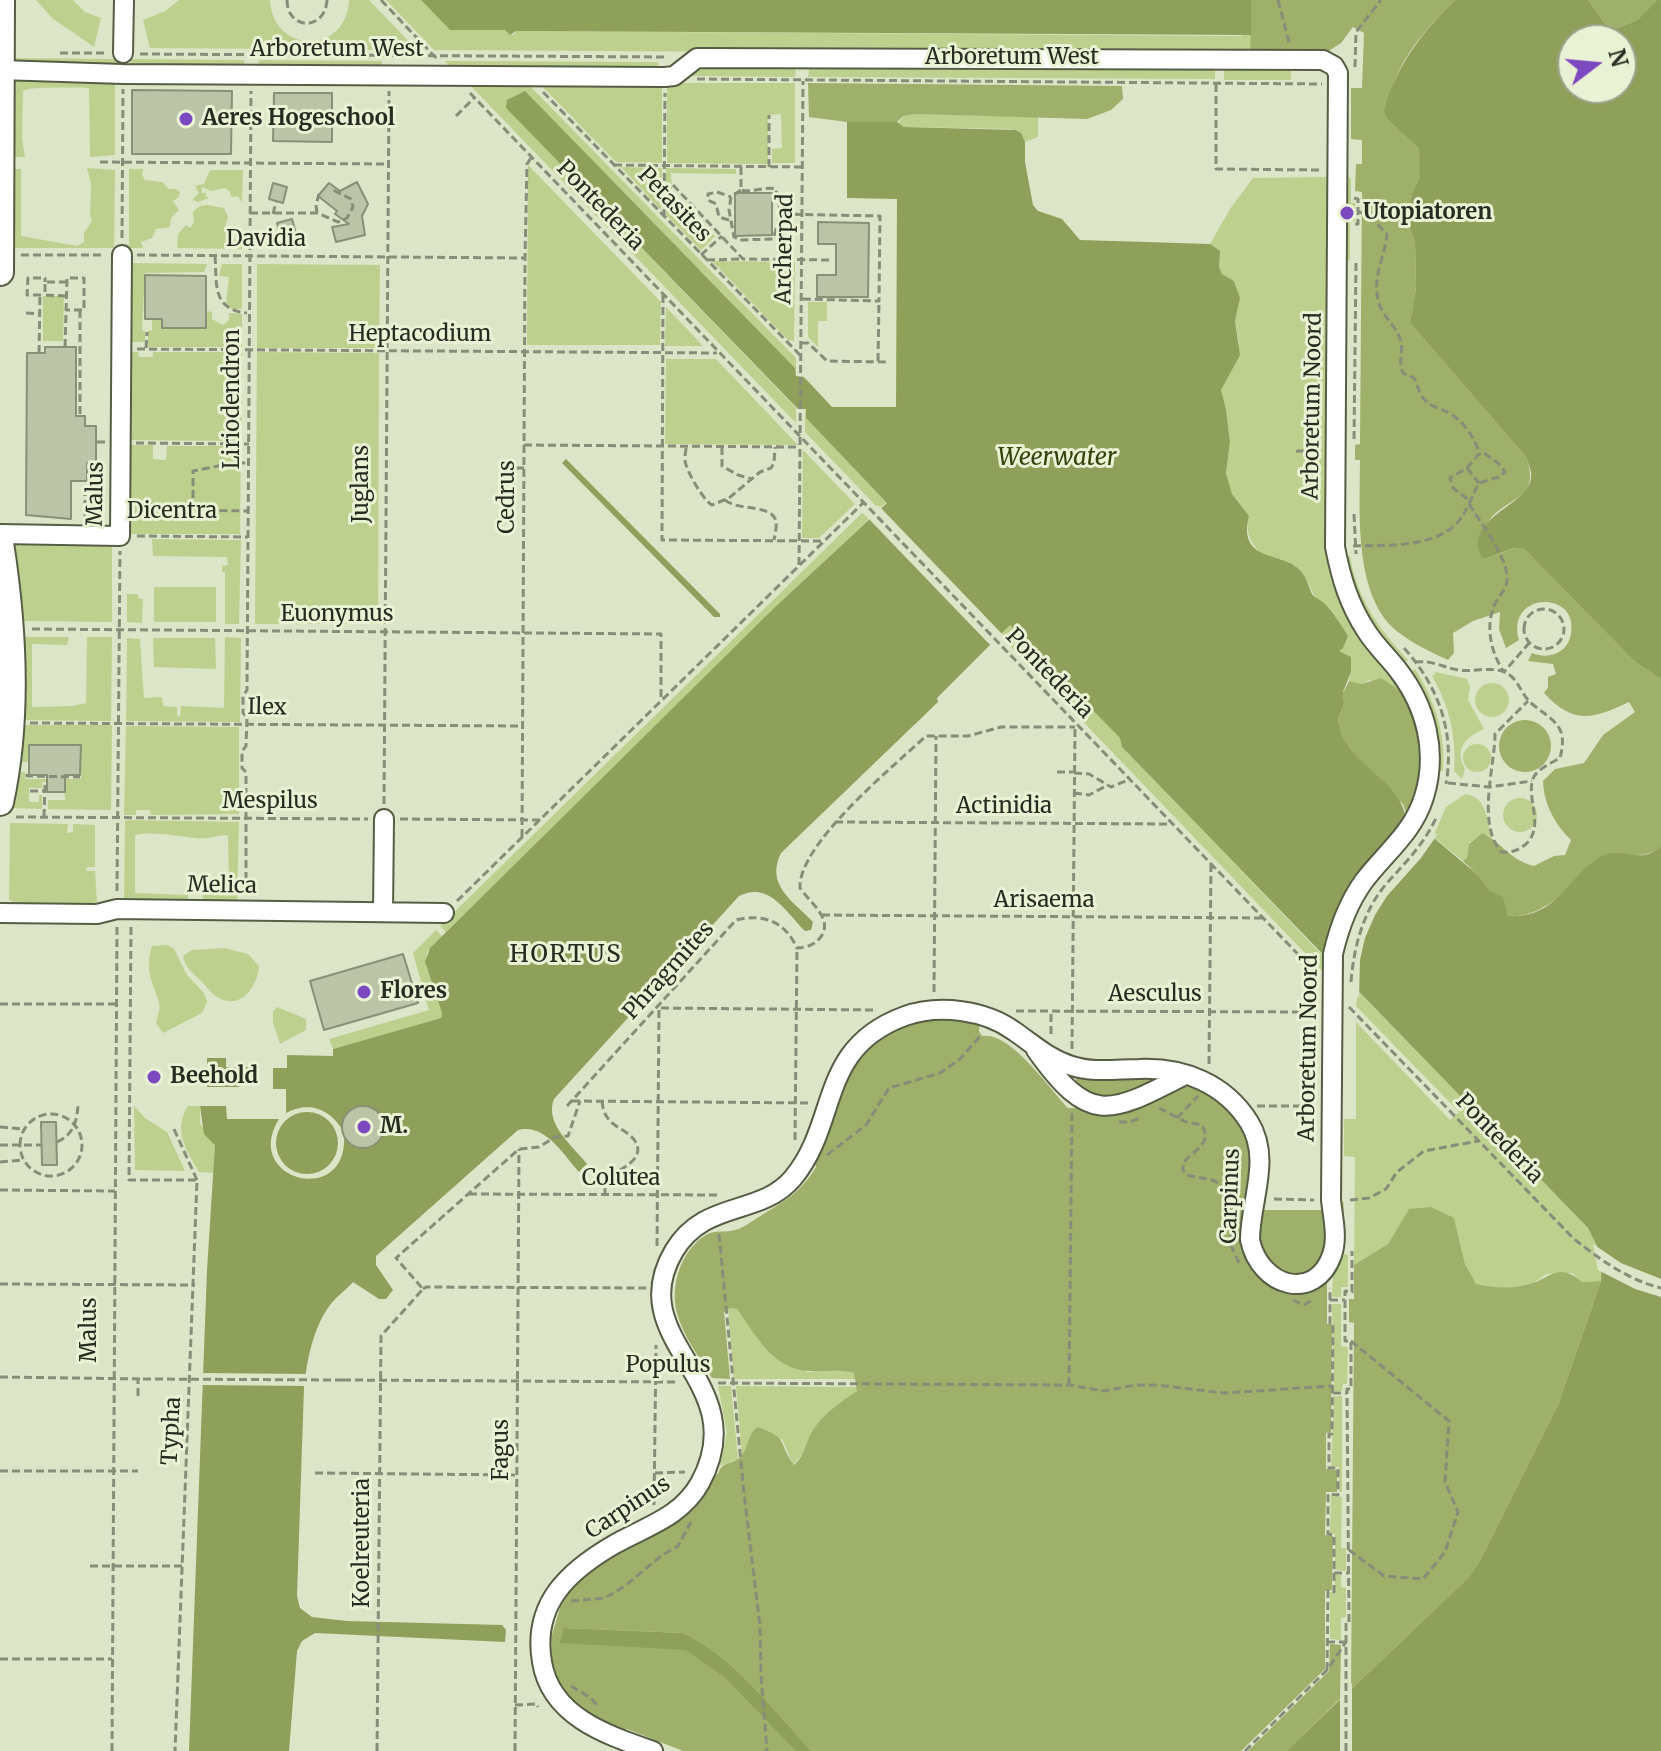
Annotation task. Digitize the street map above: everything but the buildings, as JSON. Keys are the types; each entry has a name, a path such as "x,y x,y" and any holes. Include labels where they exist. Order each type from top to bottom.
{"street":[{"path":"1,0 0,131 5,263"},
{"path":"123,53 124,0"},
{"path":"670,76 697,58"},
{"name":"Arboretum West","path":"697,58 1323,60 1340,78"},
{"name":"Arboretum West","path":"0,70 251,64 389,65 452,75 670,76"},
{"name":"Arboretum Noord","path":"1330,1259 1340,1200 1331,1106 1341,1010 1332,984 1338,931 1365,879 1411,825 1424,797 1429,771 1428,734 1417,700 1401,673 1368,635 1352,607 1341,578 1335,547 1340,78"},
{"name":"Malus","path":"120,536 122,255"},
{"name":"Dicentra","path":"0,534 120,536"},
{"path":"0,543 11,656 3,809"},
{"path":"383,912 384,819"},
{"name":"Melica","path":"0,913 97,914 117,909 444,913"},
{"name":"Carpinus","path":"653,1751 597,1729 567,1710 556,1698 544,1673 538,1643 543,1615 560,1587 614,1544 673,1513 689,1499 711,1456 714,1421 709,1399 710,1386 673,1340 663,1314 665,1269 691,1229 702,1220 773,1195 795,1176 809,1154 827,1104 855,1049 883,1026 907,1016 934,1011 978,1015 1012,1029 1034,1048 1072,1094 1097,1105 1132,1101 1185,1075"},
{"name":"Carpinus","path":"1034,1048 1072,1066 1104,1070 1155,1068 1209,1083 1237,1106 1256,1136 1261,1168 1249,1200 1252,1252 1264,1271 1284,1283 1317,1277"},
{"path":"1317,1277 1330,1259"}],"path":[{"path":"287,0 290,15 306,23 322,17 327,0"},
{"name":"Pontederia","path":"381,0 1129,780 1332,984 1341,1010 1454,1116 1573,1238 1619,1271 1661,1288"},
{"path":"1340,78 1356,84 1356,32 1381,0"},
{"name":"Arboretum West","path":"123,53 251,64 389,65 434,55 697,58"},
{"path":"664,217 670,76 665,57"},
{"name":"Archerpad","path":"799,565 803,59"},
{"name":"Liriodendron","path":"245,911 246,772 242,768 242,751 246,746 243,696 247,690 251,64"},
{"name":"Juglans","path":"384,819 389,65"},
{"name":"Petasites","path":"526,75 800,355"},
{"name":"Arboretum West","path":"670,76 803,81 1216,84 1340,78"},
{"path":"122,255 123,80"},
{"path":"1216,84 1216,169 1339,171"},
{"path":"456,116 474,98"},
{"path":"769,115 769,167"},
{"name":"Cedrus","path":"522,838 525,258 527,164 531,158"},
{"path":"100,162 388,164"},
{"path":"614,165 802,167"},
{"path":"741,167 741,190"},
{"path":"673,185 743,259"},
{"path":"776,189 781,214 773,239 740,240 734,237 731,197 741,190 776,189"},
{"path":"250,213 317,213 340,221 347,218 355,207 351,199 333,190"},
{"path":"731,197 717,192 708,194 708,200 716,204 719,217 731,220"},
{"path":"317,213 319,194"},
{"path":"351,199 354,194"},
{"path":"1354,198 1358,199 1358,224 1354,224"},
{"path":"273,214 276,202"},
{"path":"1358,211 1370,217 1387,234 1376,294 1383,314 1398,333 1401,343 1399,366 1403,373 1414,378 1422,398 1449,413 1466,428 1475,438 1480,454"},
{"path":"781,214 880,216 878,362"},
{"path":"340,221 343,228"},
{"path":"701,255 722,236"},
{"name":"Arboretum Noord","path":"1352,451 1355,436 1355,251"},
{"name":"Davidia","path":"5,263 122,255 525,258"},
{"path":"215,256 221,302 228,309 249,313"},
{"path":"705,260 830,260"},
{"path":"39,353 40,314 43,295 45,282 45,278 28,278 27,295 43,295 66,296"},
{"path":"65,347 66,296 67,278 84,278 84,310 66,310"},
{"path":"45,282 67,282"},
{"path":"663,295 662,540 824,541"},
{"path":"801,299 879,301"},
{"path":"80,310 80,416"},
{"path":"26,313 40,314"},
{"path":"146,349 147,332"},
{"path":"800,343 808,343 827,361 886,362"},
{"name":"Heptacodium","path":"121,349 718,353"},
{"path":"97,442 249,444"},
{"path":"524,445 800,447"},
{"path":"686,446 685,464 691,478 700,488 703,498 712,505 725,500 771,468 775,447"},
{"path":"722,447 722,466 752,479"},
{"path":"1335,547 1397,544 1431,538 1453,528 1469,502 1479,483 1505,472 1498,463 1484,453 1480,454 1467,468 1450,478 1453,488 1469,502 1505,565 1508,578 1494,606 1491,623 1494,657 1504,672 1516,679 1528,701 1556,722 1562,733 1563,746 1560,758 1537,772 1532,781 1535,817 1531,838 1523,846 1508,852 1498,847 1493,837 1489,787 1495,756 1495,734 1528,701"},
{"path":"193,510 193,471 249,463"},
{"path":"504,468 524,468"},
{"path":"1467,468 1479,483"},
{"path":"85,486 85,536"},
{"path":"725,500 740,508 752,506 773,515 777,522 774,540"},
{"path":"120,502 193,510 248,511"},
{"path":"444,913 799,565 865,505"},
{"name":"Arboretum Noord","path":"1354,509 1356,563"},
{"name":"Dicentra","path":"120,536 248,537"},
{"name":"Malus","path":"112,1751 120,536"},
{"path":"1547,609 1556,612 1565,627 1558,644 1541,649 1530,642 1524,630 1531,614 1547,609"},
{"name":"Euonymus","path":"30,629 661,634 661,701"},
{"path":"1504,672 1530,642"},
{"path":"1402,645 1416,661 1437,696 1446,726 1449,763 1443,795"},
{"path":"1401,673 1416,661 1431,660 1458,670 1504,672"},
{"name":"Ilex","path":"29,723 522,726"},
{"path":"795,1176 797,948 809,947 825,930 822,915 806,897 799,883 811,857 835,822 926,736 968,736 1001,727 1075,727"},
{"path":"934,1011 936,736"},
{"path":"27,767 27,776 80,777"},
{"path":"1057,772 1089,774 1106,786 1113,787 1129,780"},
{"path":"1447,782 1489,787 1532,781"},
{"path":"44,817 45,785"},
{"path":"1074,793 1089,795 1106,786"},
{"path":"30,791 45,791"},
{"name":"Mespilus","path":"3,809 44,817 540,820"},
{"name":"Arboretum Noord","path":"1351,983 1355,948 1369,909 1420,846 1437,816"},
{"name":"Actinidia","path":"835,822 1172,824"},
{"path":"1177,1118 1209,1083 1211,864"},
{"name":"Malus","path":"117,909 131,923 129,1180 197,1180"},
{"name":"Arisaema","path":"822,915 1265,918"},
{"name":"Phragmites","path":"567,1106 736,920 770,918 787,931 797,948"},
{"path":"0,1004 117,1004"},
{"path":"659,1008 894,1010 907,1016"},
{"name":"Arboretum Noord","path":"1341,1010 1350,1022"},
{"name":"Aesculus","path":"978,1015 995,1011 1341,1010"},
{"path":"1051,1011 1051,1034"},
{"path":"826,1156 866,1125 889,1088 940,1073 960,1059 982,1034 988,1033"},
{"path":"572,1101 827,1104"},
{"path":"580,1101 568,1136 555,1137 539,1147 519,1149 396,1258 423,1289 662,1288"},
{"path":"602,1101 607,1116 622,1132 634,1139 637,1146 632,1161 605,1176 605,1195"},
{"path":"57,1142 65,1138 75,1125 78,1105"},
{"path":"1072,1105 1078,1114"},
{"path":"1237,1106 1331,1106"},
{"path":"1117,1121 1130,1122 1159,1107 1177,1118 1202,1125 1206,1131 1204,1143 1183,1163 1186,1175 1226,1184 1249,1200 1369,1198 1386,1189 1397,1172 1424,1151 1479,1141"},
{"path":"44,1114 64,1116 75,1125 81,1140 81,1150 72,1168 53,1176 33,1171 24,1160 20,1144 24,1129 34,1118 44,1114"},
{"path":"0,1127 24,1129"},
{"path":"174,1129 197,1180"},
{"path":"1226,1184 1241,1154 1256,1136"},
{"path":"0,1145 41,1145"},
{"name":"Fagus","path":"515,1751 519,1149"},
{"path":"0,1162 24,1160"},
{"name":"Typha","path":"175,1751 197,1180"},
{"path":"0,1190 115,1191"},
{"name":"Colutea","path":"469,1194 728,1195"},
{"path":"1340,1200 1349,1212"},
{"path":"728,1230 718,1229 760,1626 767,1751"},
{"path":"1232,1229 1230,1243 1235,1259 1243,1269"},
{"path":"1349,1249 1352,1249 1352,1292 1345,1291 1345,1341 1351,1341 1449,1421 1445,1482 1458,1512 1445,1552 1423,1579 1384,1576 1349,1550"},
{"path":"1330,1259 1333,1393 1329,1468 1338,1468 1338,1495"},
{"path":"1284,1295 1299,1305 1313,1300 1317,1277"},
{"path":"0,1284 195,1285"},
{"name":"Koelreuteria","path":"377,1751 381,1336 423,1289"},
{"path":"1330,1300 1345,1300"},
{"path":"1346,1751 1349,1573 1347,1389 1351,1389 1351,1341"},
{"name":"Populus","path":"0,1377 518,1381 710,1386 732,1383 1069,1385 1104,1391 1135,1385 1156,1385 1224,1393 1333,1386"},
{"path":"138,1396 140,1379"},
{"path":"1333,1393 1347,1393"},
{"path":"0,1471 138,1471"},
{"path":"655,1473 705,1472"},
{"path":"315,1473 518,1475"},
{"path":"1327,1670 1328,1591 1334,1592 1334,1535 1328,1534 1328,1494 1347,1495"},
{"path":"564,1603 605,1598 625,1586 678,1546 684,1540 688,1525 696,1517"},
{"path":"90,1566 182,1566"},
{"path":"1334,1573 1349,1573"},
{"path":"1327,1642 1346,1642"},
{"path":"1245,1751 1327,1670 1346,1642"},
{"path":"0,1659 112,1659"},
{"path":"567,1684 591,1698 601,1711"},
{"path":"515,1705 537,1704 538,1707"}],"shaded area":[{"path":"36,0 73,0 85,12 101,18 94,47 52,18"},
{"path":"179,0 270,0 274,18 283,31 296,39 310,41 324,39 336,31 345,18 349,0 369,0 417,50 150,48 143,20 165,11"},
{"path":"386,0 421,0 450,30 505,30 513,35 516,31 1241,36 1251,15 1250,55 434,50"},
{"path":"1251,0 1455,0 1409,54 1393,85 1389,101 1387,119 1419,149 1421,178 1412,193 1409,226 1415,242 1416,288 1410,323 1527,458 1530,482 1527,489 1491,518 1479,542 1487,558 1515,548 1524,549 1635,662 1661,679 1661,845 1646,854 1604,856 1596,860 1555,899 1528,914 1508,916 1478,875 1463,861 1467,858 1469,844 1482,833 1518,860 1534,866 1554,856 1565,855 1571,840 1551,814 1543,781 1555,769 1584,763 1603,735 1635,712 1629,702 1604,713 1583,716 1564,710 1544,693 1548,687 1548,677 1556,674 1553,664 1528,661 1532,653 1547,656 1559,652 1567,645 1571,633 1570,619 1564,609 1554,603 1531,605 1522,612 1518,624 1519,640 1506,648 1499,629 1500,612 1473,621 1453,633 1454,653 1448,660 1416,644 1383,617 1366,576 1360,528 1360,460 1355,460 1355,445 1360,444 1362,192 1355,191 1356,164 1362,164 1362,140 1351,139 1351,88 1362,88 1364,33 1353,27 1341,43 1321,56 1250,55"},
{"path":"1588,0 1657,0 1637,20 1628,24 1605,24"},
{"path":"12,58 116,59 116,66 13,64"},
{"path":"131,59 244,60 244,67 130,66"},
{"path":"259,60 382,61 381,68 258,67"},
{"path":"445,61 658,62 658,70 452,68"},
{"path":"702,64 796,65 795,77 689,76"},
{"path":"810,65 1215,67 1215,79 808,77"},
{"path":"1224,67 1291,68 1291,80 1224,80"},
{"path":"13,78 115,79 115,155 90,157 89,88 35,88 23,91 22,139 25,157 13,157"},
{"path":"466,81 525,81 796,358 796,376 795,368 701,271 506,108 796,408 796,423"},
{"path":"537,81 662,82 662,163 616,162"},
{"path":"667,83 795,83 795,163 772,163 772,149 782,148 781,114 768,115 768,164 667,163"},
{"path":"808,83 1122,86 1123,99 1111,110 1087,119 916,114 903,116 897,122 847,122 809,117"},
{"path":"903,116 1038,117 1038,137 1025,142 1019,131 1010,129 904,127 898,124"},
{"path":"528,165 661,302 660,345 527,345"},
{"path":"621,167 662,168 661,210"},
{"path":"87,168 115,170 114,248 12,248 12,169 21,169 21,236 77,246 84,242 84,233 92,221 91,184"},
{"path":"666,168 736,169 736,174 671,173 672,193 715,236 701,250 666,215"},
{"path":"129,169 143,169 145,180 162,182 169,189 180,192 173,201 179,210 171,218 170,227 156,229 152,238 141,242 143,248 129,248"},
{"path":"210,170 243,170 242,202 238,196 231,197 225,188 211,191 202,187 202,193 207,193 205,196 209,198 198,202 192,200 199,193 195,186 204,184"},
{"path":"1332,177 1330,547 1410,697 1370,680 1362,684 1349,681 1351,672 1338,652 1318,600 1304,575 1295,566 1267,557 1256,548 1249,537 1249,516 1232,494 1226,473 1230,442 1221,390 1239,343 1235,321 1240,298 1234,281 1222,274 1210,244 1253,178"},
{"path":"1343,177 1351,178 1351,203 1355,203 1355,221 1350,221 1350,260 1343,260"},
{"path":"207,205 224,208 228,217 227,237 241,241 242,249 177,248 178,234 194,222 193,212"},
{"path":"712,261 795,262 794,341 788,340"},
{"path":"129,263 207,264 204,272 145,273 142,330 145,331 145,342 129,342"},
{"path":"222,264 242,264 242,309 232,309 226,304 229,277 219,276"},
{"path":"257,264 380,265 379,348 257,348"},
{"path":"43,296 64,296 63,341 43,341"},
{"path":"808,302 827,302 827,321 818,321 818,347 808,337"},
{"path":"666,307 703,346 665,346"},
{"path":"206,311 212,312 212,319 223,325 229,320 229,313 242,314 242,347 148,347 152,319 162,319 162,328 206,328"},
{"path":"129,352 138,352 139,357 153,357 153,352 242,352 241,441 128,440"},
{"path":"257,352 379,353 378,624 255,624"},
{"path":"666,359 716,359 798,445 665,444"},
{"path":"805,409 807,419 887,502 879,509 805,432"},
{"path":"128,445 153,445 153,459 166,460 167,446 241,446 240,534 127,534"},
{"path":"803,450 855,504 819,538 802,538"},
{"path":"862,513 869,519 774,608 446,932 440,926"},
{"path":"152,539 241,540 239,624 225,624 225,572 222,572 222,566 228,565 227,557 153,556"},
{"path":"11,543 112,543 112,622 21,621"},
{"path":"1350,556 1364,599 1379,625 1408,660 1403,664 1367,621 1343,557"},
{"path":"154,587 216,587 216,622 154,622"},
{"path":"127,594 138,594 138,598 143,599 142,623 127,622"},
{"path":"1010,624 1121,738 1122,747 1326,959 1325,974 1000,635"},
{"path":"18,637 69,637 67,645 32,644 32,707 86,703 87,637 112,637 111,721 18,720"},
{"path":"225,637 241,638 240,722 126,721 127,638 140,639 144,698 162,697 163,706 177,707 177,716 180,717 181,706 224,708"},
{"path":"153,638 215,638 216,669 154,667"},
{"path":"1415,669 1438,718 1443,744 1443,771 1435,769 1410,673"},
{"path":"1436,672 1467,679 1470,687 1468,700 1484,729 1463,744 1461,755 1465,769 1462,779 1454,771 1453,734 1443,698 1432,676"},
{"path":"1381,678 1410,697 1424,754 1419,786 1407,815 1403,804 1346,744 1339,728 1343,693 1349,681 1362,684"},
{"path":"1492,683 1504,688 1509,700 1504,712 1492,717 1480,712 1475,700 1480,688"},
{"path":"1525,720 1543,728 1551,746 1543,764 1525,772 1507,764 1499,746 1507,728"},
{"path":"17,725 112,725 111,810 48,809 48,800 65,800 64,783 42,782 42,788 29,788 29,802 39,802 39,795 42,795 42,809 9,808 13,772 25,772 25,779 81,779 81,745 29,745 28,762 14,762"},
{"path":"126,726 239,727 239,814 151,815 150,810 136,810 136,815 124,815"},
{"path":"1477,744 1487,748 1491,758 1487,768 1477,772 1467,768 1463,758 1467,748"},
{"path":"1465,794 1482,804 1492,838 1482,833 1469,843 1467,859 1463,861 1433,837 1446,807"},
{"path":"1520,798 1532,803 1537,815 1532,827 1520,832 1508,827 1503,815 1508,803"},
{"path":"125,820 239,822 237,904 203,904 203,894 227,894 229,890 228,835 200,838 165,834 135,835 135,893 188,895 188,904 124,903"},
{"path":"10,823 68,824 67,833 73,832 73,824 95,825 95,867 87,867 86,871 95,871 97,902 90,908 29,905 9,900"},
{"path":"436,930 442,936 427,952 426,966 441,1018 333,1049 329,1039 429,1010 413,953"},
{"path":"168,945 174,949 187,975 204,993 207,1002 202,1013 163,1033 156,1023 159,1006 149,963 152,946"},
{"path":"224,948 248,954 259,966 252,987 236,1001 221,999 213,994 190,970 183,956 192,950"},
{"path":"1358,991 1588,1228 1602,1256 1601,1281 1582,1282 1572,1273 1546,1274 1531,1285 1502,1289 1475,1284 1465,1264 1454,1218 1409,1209 1388,1244 1354,1265 1355,1157 1344,1156 1344,1119 1356,1119 1356,1022 1450,1120 1459,1112 1356,1006"},
{"path":"277,1007 306,1019 306,1030 280,1044 273,1023 273,1011"},
{"path":"934,1017 980,1022 982,1036 1005,1042 1017,1051 1068,1108 1076,1108 1076,1104 1186,1086 1207,1089 1236,1113 1252,1145 1250,1263 1272,1285 1327,1276 1327,1324 1332,1324 1331,1432 1326,1433 1326,1469 1337,1470 1337,1492 1326,1492 1325,1535 1333,1536 1332,1590 1325,1591 1325,1669 1241,1751 812,1751 735,1669 701,1642 683,1633 564,1628 619,1645 686,1649 725,1678 795,1751 683,1751 627,1729 612,1729 596,1721 561,1694 547,1666 552,1659 551,1638 560,1608 558,1599 564,1591 709,1477 718,1474 723,1466 739,1458 758,1427 779,1438 794,1465 817,1424 857,1391 854,1373 810,1371 786,1365 759,1340 737,1309 731,1308 724,1312 730,1379 712,1378 680,1322 675,1302 677,1279 686,1256 701,1239 713,1232 742,1228 785,1200 804,1183 816,1167 814,1156 835,1100 853,1065 865,1050 897,1027"},
{"path":"1076,1072 1172,1076 1110,1100 1076,1090"},
{"path":"134,1106 145,1118 167,1132 185,1171 135,1170"},
{"path":"188,1106 200,1106 200,1123 215,1145 214,1173 199,1172 186,1148 181,1123"},
{"path":"1336,1202 1344,1202 1343,1254 1348,1255 1348,1287 1341,1287 1341,1297 1332,1297"},
{"path":"1431,1207 1454,1218 1465,1264 1476,1284 1501,1288 1519,1286 1560,1272 1566,1272 1582,1282 1601,1281 1558,1405 1481,1559 1469,1577 1351,1689 1354,1323 1349,1322 1349,1299 1354,1299 1354,1265 1388,1244 1409,1209"},
{"path":"1259,1210 1324,1210 1324,1251 1316,1268 1298,1277 1272,1271 1255,1233"},
{"path":"1332,1304 1341,1304 1341,1346 1348,1347 1347,1384 1343,1384 1342,1391 1334,1391"},
{"path":"737,1309 747,1322 807,1372 842,1370 854,1373 857,1379 734,1379 728,1310"},
{"path":"718,1386 731,1386 738,1459 720,1466 727,1432"},
{"path":"736,1386 857,1387 857,1391 811,1433 806,1450 793,1465 782,1439 745,1450 742,1456"},
{"path":"1334,1396 1342,1396 1342,1492 1339,1492 1339,1467 1331,1467"},
{"path":"1331,1496 1342,1497 1341,1548 1346,1548 1346,1571 1335,1570 1335,1534 1330,1533"},
{"path":"1335,1575 1341,1575 1341,1587 1346,1588 1346,1617 1341,1618 1341,1640 1330,1639 1330,1592 1335,1592"},
{"path":"1330,1644 1341,1645 1340,1699 1286,1751 1248,1751 1329,1671"}],"water":[{"path":"421,0 1251,0 1251,35 516,31 510,35 505,30 450,30"},
{"path":"1455,0 1588,0 1605,24 1557,24 1557,104 1637,104 1637,24 1628,24 1661,0 1661,679 1635,662 1524,549 1514,548 1482,558 1478,544 1481,532 1488,522 1520,496 1528,487 1531,477 1527,458 1410,323 1416,288 1415,242 1409,226 1410,205 1420,178 1419,149 1387,119 1384,111 1403,65 1421,37"},
{"name":"Weerwater","path":"525,91 795,368 796,376 804,377 832,407 896,407 897,199 847,198 847,122 1016,130 1025,142 1025,162 1033,205 1038,211 1062,219 1080,240 1210,244 1220,251 1219,267 1222,274 1234,281 1240,298 1235,321 1240,355 1221,390 1230,442 1226,473 1232,494 1249,516 1247,531 1255,549 1301,571 1312,594 1326,605 1348,636 1339,651 1351,657 1351,672 1338,719 1349,747 1392,790 1405,814 1478,875 1490,891 1503,897 1508,916 1539,911 1602,856 1610,853 1646,854 1661,845 1661,1751 1286,1751 1469,1577 1481,1559 1558,1405 1601,1281 1602,1256 1588,1228 1122,747 1120,738 1010,625 937,698 938,702 781,853 776,874 779,883 813,922 811,930 805,931 768,895 750,892 739,896 554,1099 552,1108 556,1126 587,1164 579,1172 545,1135 528,1129 518,1130 376,1256 376,1265 393,1290 386,1299 379,1299 353,1282 330,1305 319,1324 309,1355 304,1387 297,1596 300,1608 312,1617 347,1621 502,1625 506,1630 505,1642 315,1633 302,1641 297,1651 289,1751 189,1751 207,1270 215,1145 204,1134 200,1106 226,1106 227,1119 279,1119 271,1140 274,1158 284,1170 299,1177 315,1178 330,1172 341,1158 344,1136 359,1148 377,1142 384,1127 382,1118 369,1107 353,1109 346,1116 342,1129 331,1116 310,1107 286,1113 286,1089 273,1089 273,1068 287,1068 287,1055 333,1056 333,1049 441,1018 425,962 430,948 774,608 887,503 806,418 806,409 798,409 506,108 507,100"},
{"path":"566,459 720,617 714,617 562,463"},
{"path":"207,1058 226,1058 226,1067 254,1067 254,1074 239,1075 239,1087 207,1087"},
{"path":"307,1112 329,1121 338,1143 329,1165 307,1174 285,1165 276,1143 285,1121"},
{"path":"564,1628 683,1633 701,1642 735,1669 812,1751 795,1751 725,1678 686,1650 560,1643"}],"pier":[{"path":"878,505 1004,636 993,648 866,516"},
{"path":"1409,810 1437,835 1375,915 1360,960 1359,998 1324,962 1330,931 1350,886"},
{"path":"1593,1244 1621,1263 1661,1279 1661,1297 1635,1289 1598,1270"},
{"path":"200,1373 310,1374 308,1386 199,1385"},
{"path":"1352,1683 1352,1751 1340,1751 1340,1694"}],"place":[{"name":"Aeres Hogeschool","path":"186,119"},
{"name":"Utopiatoren","path":"1347,213"},
{"name":"Flores","path":"364,992"},
{"name":"Beehold","path":"154,1077"},
{"name":"M.","path":"364,1127"}],"district":[{"name":"HORTUS","path":"566,955"}]}
